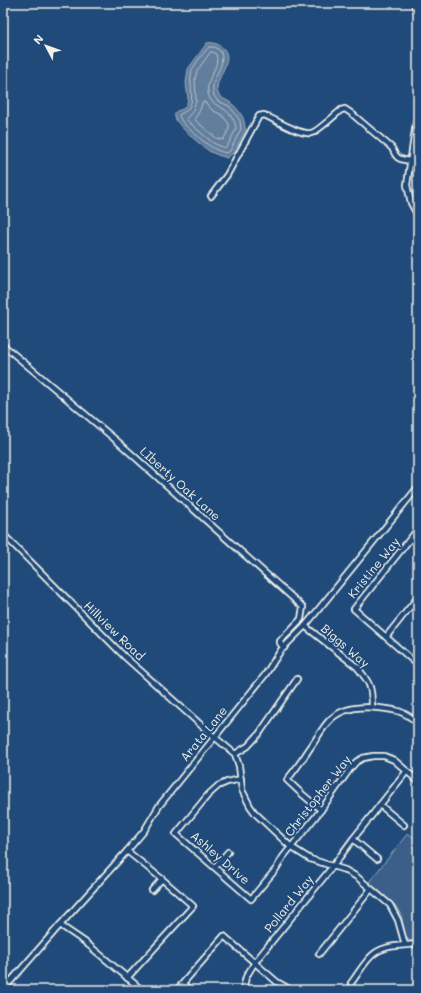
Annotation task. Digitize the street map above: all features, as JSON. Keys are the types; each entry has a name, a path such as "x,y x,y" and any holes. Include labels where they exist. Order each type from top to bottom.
{"street":[{"path":"414,3 418,16"},
{"path":"211,196 227,175 259,116 264,115 300,132 311,133 341,110 345,109 392,148 395,155 400,160 411,161"},
{"path":"418,109 407,185 411,203 418,216"},
{"name":"LIberty Oak Lane","path":"3,345 117,441 303,607 301,619 280,641 284,648"},
{"name":"Arata Lane","path":"3,990 144,831 159,806 265,675 284,648 305,626 418,487"},
{"name":"Kristine Way","path":"418,529 354,609 418,664"},
{"name":"Hillview Road","path":"3,534 124,656 235,754"},
{"path":"386,637 418,597"},
{"name":"Biggs Way","path":"305,626 357,667 370,685 372,693 372,707"},
{"path":"297,680 259,734 248,746 235,754 239,766 242,790 255,813 291,847 310,859 345,870 356,877 390,905 398,920 405,945"},
{"path":"321,810 287,780 327,723 334,716 352,709 372,707 396,710 406,714 418,723"},
{"name":"Christopher Way","path":"251,898 276,869 283,857 321,810 356,762 363,758 384,756 394,760 418,781"},
{"name":"Pollard Way","path":"243,990 246,976 255,962 333,866 407,771"},
{"name":"Ashley Drive","path":"241,779 227,782 218,786 208,795 176,834 251,898"},
{"path":"380,806 404,825"},
{"path":"353,839 377,859"},
{"path":"127,851 193,906 127,978"},
{"path":"215,867 228,852"},
{"path":"152,890 162,879"},
{"path":"319,954 371,889"},
{"path":"60,925 85,942 142,990"},
{"path":"177,990 224,936 278,982 282,988 291,990"},
{"path":"351,983 374,953 384,948 418,944"},
{"path":"183,984 190,990"}],"shaded area":[{"path":"408,833 418,841 418,940 410,941 406,937 401,915 395,905 369,882"}],"water":[{"path":"207,43 218,44 225,50 227,56 217,87 218,93 220,97 230,102 238,110 244,120 246,130 233,153 227,158 211,152 201,145 176,121 175,116 177,111 186,106 188,99 186,83 188,69"}]}
